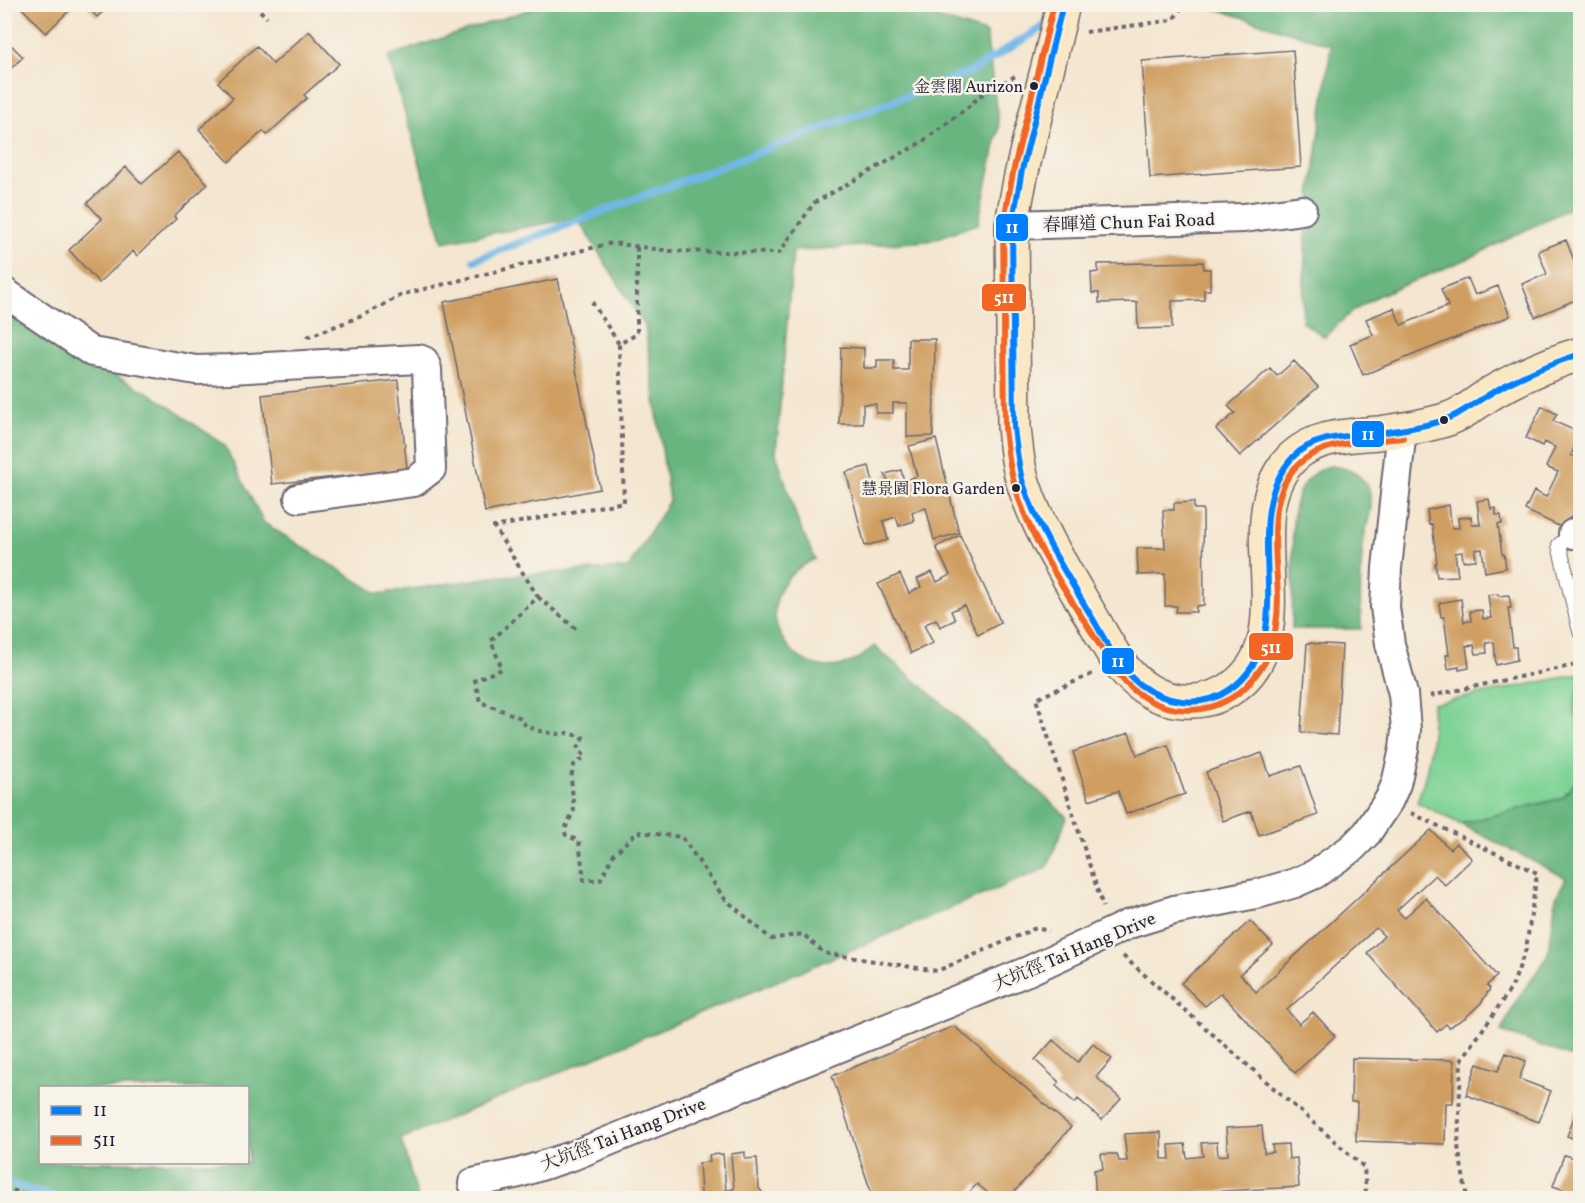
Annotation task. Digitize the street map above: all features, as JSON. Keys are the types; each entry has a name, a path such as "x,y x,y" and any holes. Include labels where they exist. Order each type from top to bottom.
{"street":[{"path":"1066,22 1016,196 1012,225 1014,427 1017,457 1034,512 1054,553 1114,654 1134,680 1146,689 1157,696 1186,702 1216,697 1239,683 1255,662 1261,651 1267,626 1269,505 1274,485 1285,466 1300,451 1318,441 1340,436 1402,429 1460,414 1488,395 1533,371 1581,354"},
{"name":"春暉道 Chun Fai Road","path":"1012,225 1244,218 1302,210"},
{"path":"4,292 92,352 196,370 419,359 424,362 427,369 431,469 414,482 299,498"},
{"name":"大坑徑 Tai Hang Drive","path":"473,1183 529,1170 572,1156 1018,976 1129,924 1174,910 1261,893 1295,883 1315,874 1352,848 1367,833 1389,800 1396,784 1404,749 1406,721 1403,694 1390,644 1385,607 1386,568 1402,429"}],"lane":[{"path":"1577,532 1560,545 1581,631"}],"path":[{"path":"254,4 267,18"},
{"path":"1066,22 1173,20 1184,4"},
{"path":"300,340 362,316 404,294 612,243 670,251 779,253 814,203 922,142 978,97 1022,73"},
{"path":"619,344 637,334 637,247"},
{"path":"576,629 538,597 494,527 624,502 619,344 591,302"},
{"path":"538,597 491,641 501,669 475,680 480,702 519,717 526,726 540,731 556,734 568,733 583,737 578,748 585,757 574,765 571,778 574,810 564,831 566,835 579,841 584,880 600,880 614,854 637,832 682,837 724,898 771,939 803,934 824,953 937,971 1036,928 1052,932"},
{"path":"1423,698 1581,664"},
{"path":"1100,670 1036,699 1105,914"},
{"path":"1407,811 1537,873 1526,949 1512,987 1461,1061 1458,1146 1467,1198"},
{"path":"1116,950 1364,1167 1366,1194"},
{"path":"4,1188 41,1198"}],"green space":[{"path":"546,4 897,5 986,33 999,127 978,224 928,241 793,251 776,453 799,525 815,559 789,577 777,599 776,622 785,643 802,659 823,666 848,663 874,646 937,699 1067,817 1047,868 401,1139 418,1198 5,1198 4,305 72,353 151,394 224,445 264,523 378,594 500,576 628,568 669,501 645,326 577,218 443,242 388,56"},
{"path":"1212,4 1580,5 1580,203 1472,257 1377,296 1350,313 1325,337 1302,322 1306,233 1331,45 1209,7"},
{"path":"1330,466 1346,469 1360,476 1369,488 1371,496 1362,555 1361,629 1292,629 1295,506 1306,481 1316,472"},
{"path":"1580,674 1573,709 1580,732 1580,777 1562,798 1460,824 1417,802 1430,754 1432,704"},
{"path":"1580,682 1580,732 1573,709"},
{"path":"1580,777 1580,1060 1501,1031 1515,1003 1547,957 1556,897 1566,878 1460,824 1562,798"}],"building":[{"path":"18,4 76,4 46,33"},
{"path":"85,4 111,4 97,17"},
{"path":"309,31 339,64 304,95 307,98 267,135 263,131 229,162 199,129 233,98 218,82 257,46 273,64"},
{"path":"4,38 23,57 4,75"},
{"path":"1293,50 1301,167 1150,178 1142,61"},
{"path":"178,152 208,184 137,256 133,251 99,283 69,250 102,219 87,203 126,167 142,184"},
{"path":"1566,240 1575,263 1580,260 1580,298 1535,317 1522,284 1547,274 1538,251"},
{"path":"1203,262 1204,269 1210,269 1210,290 1204,290 1204,300 1172,301 1172,328 1138,329 1137,302 1099,303 1099,293 1092,293 1091,273 1098,272 1098,264"},
{"path":"1468,278 1475,295 1498,286 1510,316 1363,375 1350,344 1373,335 1366,319 1394,308 1401,325 1448,306 1441,289"},
{"path":"558,279 600,489 485,512 444,302"},
{"path":"908,339 935,339 933,436 907,437 907,403 893,403 893,413 876,413 876,404 863,404 863,424 839,424 841,347 864,348 864,368 877,368 877,360 894,360 894,370 908,370"},
{"path":"1294,361 1318,387 1240,456 1216,429 1235,413 1228,406 1270,368 1277,376"},
{"path":"398,380 407,469 272,484 262,395"},
{"path":"1542,406 1557,414 1553,421 1580,433 1571,455 1580,460 1580,496 1565,529 1525,510 1534,491 1546,497 1558,472 1546,467 1555,447 1544,442 1542,446 1526,438"},
{"path":"936,439 959,533 934,540 926,508 912,512 914,521 899,526 896,517 883,521 888,540 865,546 846,472 869,466 874,486 888,482 885,474 901,470 904,481 917,476 909,446"},
{"path":"1489,499 1491,509 1496,508 1496,515 1501,515 1502,524 1498,524 1506,568 1485,572 1482,549 1475,550 1476,560 1463,561 1462,552 1455,553 1458,576 1437,577 1432,524 1429,525 1427,510 1449,505 1452,528 1459,528 1458,518 1471,517 1472,525 1480,525 1477,501"},
{"path":"1194,502 1194,509 1203,509 1204,605 1196,606 1196,612 1176,612 1177,606 1165,606 1165,574 1138,575 1137,548 1165,548 1163,510 1174,510 1174,503"},
{"path":"960,535 1001,623 978,635 964,605 951,611 955,620 940,627 936,619 924,625 933,643 911,653 878,584 900,574 909,593 921,587 917,579 932,572 937,582 950,575 936,547"},
{"path":"1498,594 1499,596 1509,595 1511,608 1508,608 1517,660 1496,665 1494,642 1486,643 1487,653 1476,654 1474,645 1466,646 1469,668 1448,669 1446,655 1449,655 1444,617 1441,617 1439,603 1461,599 1464,622 1471,621 1470,611 1482,610 1483,619 1491,618 1488,595"},
{"path":"1307,643 1342,645 1337,735 1301,732"},
{"path":"1129,733 1137,755 1168,745 1185,794 1126,814 1118,791 1089,800 1073,752"},
{"path":"1262,753 1270,776 1301,766 1318,815 1259,835 1251,811 1223,821 1206,772"},
{"path":"1431,830 1450,849 1456,843 1472,859 1445,885 1435,875 1397,910 1404,918 1426,898 1497,976 1487,985 1490,989 1481,1003 1465,1018 1449,1027 1446,1024 1437,1032 1367,953 1384,936 1376,928 1287,1010 1299,1024 1313,1012 1335,1036 1295,1073 1221,993 1205,1006 1181,983 1250,921 1273,945 1240,974 1256,992"},
{"path":"954,1026 1071,1127 1009,1198 994,1198 977,1184 964,1198 873,1198 832,1076"},
{"path":"1053,1040 1078,1062 1093,1044 1112,1059 1096,1077 1121,1099 1102,1120 1078,1099 1075,1103 1056,1086 1059,1082 1035,1060"},
{"path":"1506,1053 1526,1061 1519,1079 1551,1091 1539,1122 1466,1095 1477,1064 1498,1071"},
{"path":"1352,1058 1454,1060 1453,1103 1446,1103 1445,1144 1356,1141 1357,1102 1351,1102"},
{"path":"1580,1101 1580,1141 1567,1136"},
{"path":"1262,1126 1264,1153 1273,1152 1272,1145 1288,1144 1289,1159 1297,1158 1299,1187 1096,1198 1094,1170 1103,1169 1101,1154 1117,1154 1119,1161 1127,1161 1124,1134 1161,1132 1162,1159 1170,1159 1169,1145 1185,1144 1187,1158 1203,1156 1201,1143 1217,1142 1218,1156 1228,1155 1226,1128"},
{"path":"1580,1142 1579,1195 1553,1186 1564,1155 1574,1158"},
{"path":"745,1152 745,1159 757,1158 759,1188 766,1198 698,1198 701,1193 699,1163 710,1162 709,1155 723,1154 726,1190 734,1189 731,1154"}],"waterway":[{"path":"474,260 970,72 1048,24"},
{"path":"4,1182 59,1198"}],"transit line":[{"name":"511","path":"1054,4 1014,168 1003,224 1005,428 1013,479 1031,528 1052,569 1107,659 1120,676 1136,692 1168,707 1185,710 1202,709 1218,705 1233,697 1261,668 1274,635 1278,598 1275,549 1276,515 1279,498 1293,470 1316,452 1330,447 1403,438"},
{"name":"11","path":"1063,4 1022,170 1012,225 1014,427 1023,483 1045,536 1113,654 1139,684 1160,696 1171,699 1207,700 1229,690 1252,667 1264,639 1268,609 1268,513 1276,483 1293,457 1302,450 1311,444 1333,438 1397,430 1440,421 1514,381 1580,354"}],"place":[{"name":"金雲閣 Aurizon","path":"1034,86"},
{"name":"慧景園 Flora Garden","path":"1016,488"}]}
